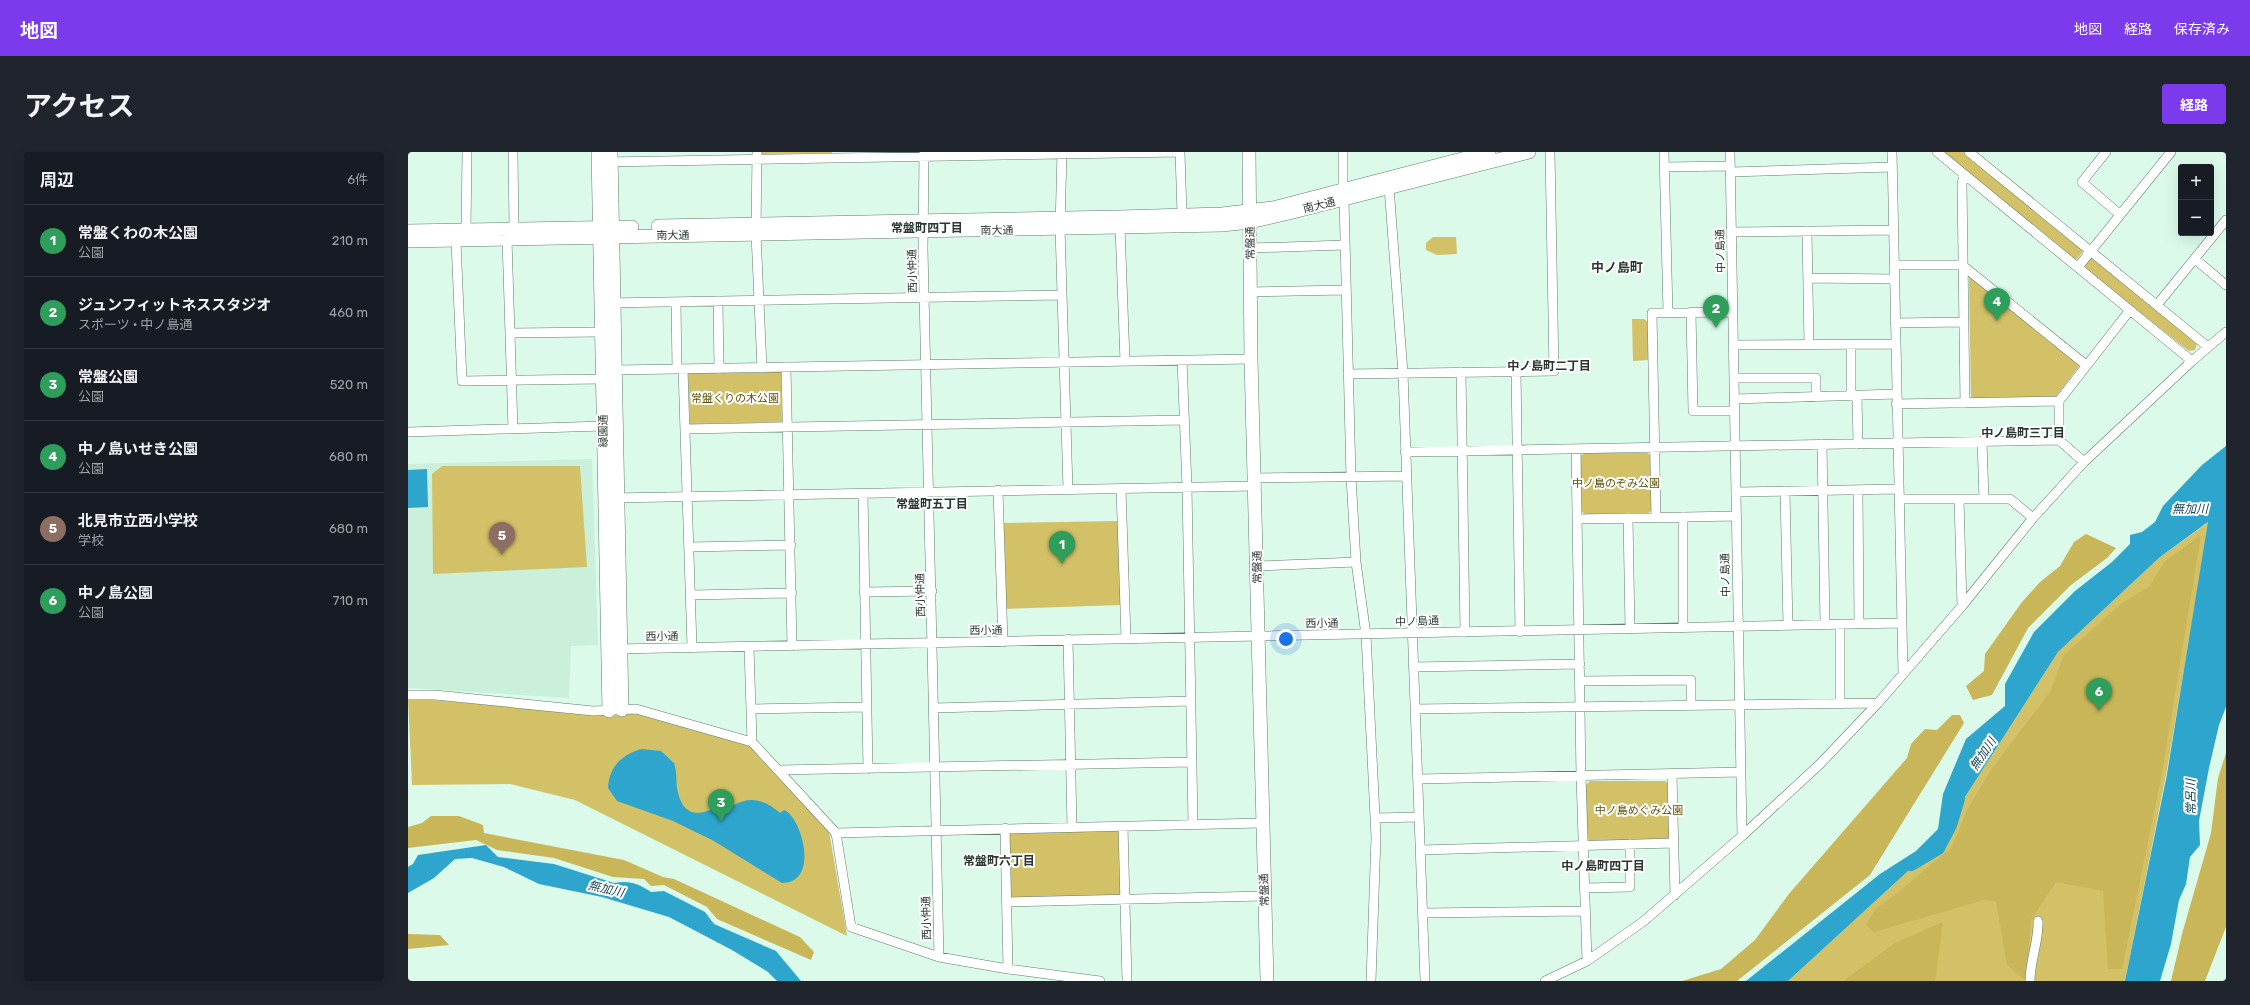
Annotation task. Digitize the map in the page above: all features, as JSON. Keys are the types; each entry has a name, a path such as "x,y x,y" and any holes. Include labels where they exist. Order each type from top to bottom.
{"street":[{"path":"466,230 467,152"},
{"path":"513,152 510,234 513,429"},
{"path":"598,157 1180,152 1182,214"},
{"name":"常盤通","path":"1249,152 1251,359 1256,482 1262,822 1267,981"},
{"path":"1342,152 1351,477 1356,562 1366,635 1376,837 1371,981"},
{"name":"南大通","path":"1344,194 1489,152"},
{"name":"南大通","path":"1060,223 1120,227 1222,225 1250,217 1273,208 1344,194 1389,188 1529,152"},
{"path":"1348,374 1554,371 1550,152"},
{"path":"1664,152 1668,313"},
{"name":"中ノ島通","path":"1366,635 1738,626 1730,152"},
{"path":"1892,152 1902,673"},
{"path":"1937,152 2192,361"},
{"path":"2106,152 2082,182 2120,214"},
{"path":"1062,153 1060,223 1068,489"},
{"path":"2078,267 2167,153"},
{"name":"西小仲通","path":"924,154 924,298 930,492 938,957"},
{"path":"1975,154 2208,347"},
{"path":"758,155 756,229 762,368"},
{"name":"緑園通","path":"598,157 607,649 616,710"},
{"name":"緑園通","path":"611,157 621,649 616,710"},
{"path":"1664,167 1730,169 1892,167"},
{"path":"1964,174 1962,184 1962,265 1966,403"},
{"path":"1389,188 1403,373 1413,666 1424,913 1425,981"},
{"name":"南大通","path":"408,241 456,241 510,234 1060,223 1182,214 1250,217"},
{"path":"2157,305 2226,220"},
{"path":"1120,227 1125,361"},
{"name":"南大通","path":"408,231 466,230 510,234"},
{"path":"1731,232 1893,230"},
{"path":"1807,231 1809,345"},
{"path":"456,241 462,381 602,379 616,370 1251,359"},
{"path":"1251,248 1345,245"},
{"path":"2195,259 2226,285"},
{"path":"1894,265 1962,265 2086,364"},
{"path":"1808,278 1894,279"},
{"path":"1251,292 1346,290"},
{"path":"601,303 1062,296"},
{"path":"718,301 719,369"},
{"path":"676,302 685,429 692,647"},
{"path":"2059,440 2059,401 2086,364 2130,310"},
{"path":"1691,312 1693,411 1734,411"},
{"path":"1656,518 1656,446 1652,313 1732,312"},
{"path":"1895,323 1963,322"},
{"path":"511,332 602,332"},
{"path":"1545,981 1587,961 1644,921 1742,836 1820,764 1878,702 1962,606 2033,518 2084,462 2192,361 2226,332"},
{"path":"1733,346 1895,344"},
{"path":"1851,345 1858,444"},
{"path":"1182,360 1187,487 1193,824"},
{"path":"786,367 790,495 792,646"},
{"path":"1516,371 1520,632"},
{"path":"1461,372 1464,451 1466,632"},
{"path":"1734,378 1816,378 1816,397"},
{"path":"1735,399 1896,394"},
{"path":"1896,404 2059,401"},
{"path":"685,429 1184,420"},
{"path":"408,432 603,426"},
{"path":"1405,452 1656,446 2059,440 2084,462"},
{"path":"1982,441 1984,499"},
{"path":"1822,444 1825,624"},
{"path":"1576,449 1581,706 1580,776 1587,961"},
{"path":"604,498 1121,489 1187,487 1351,477 1406,476"},
{"path":"1121,489 1126,638"},
{"path":"1736,492 1898,489"},
{"path":"998,490 1003,642"},
{"path":"1858,490 1859,624"},
{"path":"1785,491 1788,625"},
{"path":"863,494 868,769"},
{"path":"1899,499 2010,499 2033,518"},
{"path":"1959,500 1962,606"},
{"path":"1577,519 1737,516"},
{"path":"1683,517 1683,627"},
{"path":"1628,518 1630,628"},
{"path":"689,547 791,545"},
{"path":"1257,566 1356,562"},
{"path":"864,592 932,591"},
{"path":"691,595 792,593"},
{"path":"1742,836 1738,626 1901,623"},
{"path":"1840,624 1840,703"},
{"name":"西小通","path":"607,649 933,644 1126,638 1366,635"},
{"path":"1068,640 1072,764 1072,827"},
{"path":"749,647 752,742"},
{"path":"1413,666 1580,664"},
{"path":"1580,681 1691,680 1691,705"},
{"path":"408,695 435,695 616,710 636,709 752,742 836,833 851,927 938,957 1008,970 1100,981"},
{"path":"934,708 1190,701"},
{"path":"1415,709 1878,702"},
{"path":"750,709 867,707"},
{"path":"778,770 1192,762"},
{"path":"1418,779 1741,772"},
{"path":"1672,774 1675,894"},
{"path":"1375,818 1419,817"},
{"path":"836,833 1262,822"},
{"path":"1124,826 1127,981"},
{"path":"1005,828 1008,970"},
{"path":"1421,850 1674,843"},
{"path":"1584,888 1630,887 1630,844"},
{"path":"1007,902 1264,896"},
{"path":"1424,913 1584,911"},
{"path":"2030,981 2034,950 2039,935 2038,921"}],"shaded area":[{"path":"592,459 598,645 571,646 569,698 408,688 408,464"},
{"path":"2086,534 2116,548 2107,558 2071,585 2028,628 1992,695 1973,700 1966,686 1984,671 1985,654 2022,602 2040,582 2060,566 2074,542"},
{"path":"2201,535 2162,773 2122,969 2108,969 2103,891 2056,882 2031,920 2026,981 2007,965 1996,901 1984,900 1874,932 1866,925 1875,909 1895,895 1952,847 1966,812 1990,771 2050,692 2064,655 2122,603 2150,586 2164,562"},
{"path":"1952,715 1960,715 1964,723 1870,875 1737,981 1682,981 1721,969 1755,940 1788,895 1907,758 1911,744 1925,729 1937,730"},
{"path":"2226,753 2226,927 2205,981 2171,981 2182,934 2211,833 2218,778"},
{"path":"431,816 459,816 483,825 484,833 624,860 663,877 674,879 800,937 814,952 811,960 717,919 707,907 664,885 651,886 644,879 613,877 554,858 497,850 476,840 408,848 408,827 422,823"},
{"path":"1943,922 1935,981 1843,981 1895,943"},
{"path":"408,934 440,935 449,945 408,949"}],"green space":[{"path":"761,152 832,152 832,153 761,154"},
{"path":"1942,152 1965,152 2084,250 2077,259 2072,258"},
{"path":"1433,237 1456,237 1457,254 1437,255 1426,250 1426,243"},
{"path":"2091,258 2094,258 2197,344 2195,350 2189,351 2086,270 2085,263"},
{"path":"1969,277 2080,365 2055,398 1971,398"},
{"path":"1632,319 1644,319 1648,322 1648,360 1633,361"},
{"name":"常盤くりの木公園","path":"781,372 782,422 690,424 688,373"},
{"name":"中ノ島のぞみ公園","path":"1585,453 1647,453 1652,456 1653,510 1648,513 1585,514 1580,510 1580,456"},
{"path":"442,466 580,466 587,567 433,574 432,474"},
{"path":"1119,521 1121,605 1004,609 1002,523"},
{"path":"2209,522 2167,770 2125,981 1788,981 1931,850 2058,652 2160,557"},
{"path":"408,698 587,713 592,716 636,712 746,743 752,747 829,831 847,936 575,800 510,784 412,785"},
{"name":"中ノ島めぐみ公園","path":"1590,781 1665,781 1669,784 1670,836 1668,839 1590,841 1587,838 1586,785"},
{"path":"1120,829 1121,897 1011,897 1008,831"}],"water":[{"name":"常呂川","path":"2226,446 2226,707 2219,725 2199,821 2200,845 2190,857 2186,884 2179,900 2171,944 2160,981 2125,981 2167,774 2208,522 2160,557 2058,652 1931,850 1788,981 1746,981 1880,874 1916,851 1938,829 1943,794 1966,739 2005,706 2005,684 2034,632 2075,591 2112,562 2130,544 2130,535 2142,532 2155,522 2163,506 2202,465"},
{"path":"427,469 428,507 408,508 408,470"},
{"path":"642,749 661,751 674,763 680,799 685,807 691,811 697,813 705,812 713,809 729,798 734,805 747,800 753,800 769,805 780,813 784,810 791,815 797,824 804,849 804,862 801,873 794,880 782,883 714,841 673,821 617,801 608,788 611,774 618,762 628,754"},
{"name":"無加川","path":"486,845 498,857 554,864 614,883 629,882 638,884 651,892 664,891 705,912 714,924 776,951 801,981 777,981 768,972 732,950 669,917 602,897 539,884 504,867 472,858 455,859 434,878 408,893 408,867 413,864 418,855"}],"waterway":[{"name":"無加川","path":"1911,864 1938,848 1950,825 1958,799"}],"place":[{"name":"中ノ島いせき公園","path":"1997,321"},
{"name":"ジュンフィットネススタジオ","path":"1716,328"},
{"name":"北見市立西小学校","path":"502,555"},
{"name":"常盤くわの木公園","path":"1062,564"},
{"name":"中ノ島公園","path":"2099,711"},
{"name":"常盤公園","path":"721,822"}],"district":[{"name":"常盤町四丁目","path":"927,228"},
{"name":"中ノ島町","path":"1617,267"},
{"name":"中ノ島町二丁目","path":"1549,366"},
{"name":"中ノ島町三丁目","path":"2023,433"},
{"name":"常盤町五丁目","path":"932,504"},
{"name":"常盤町六丁目","path":"999,861"},
{"name":"中ノ島町四丁目","path":"1603,866"}]}
